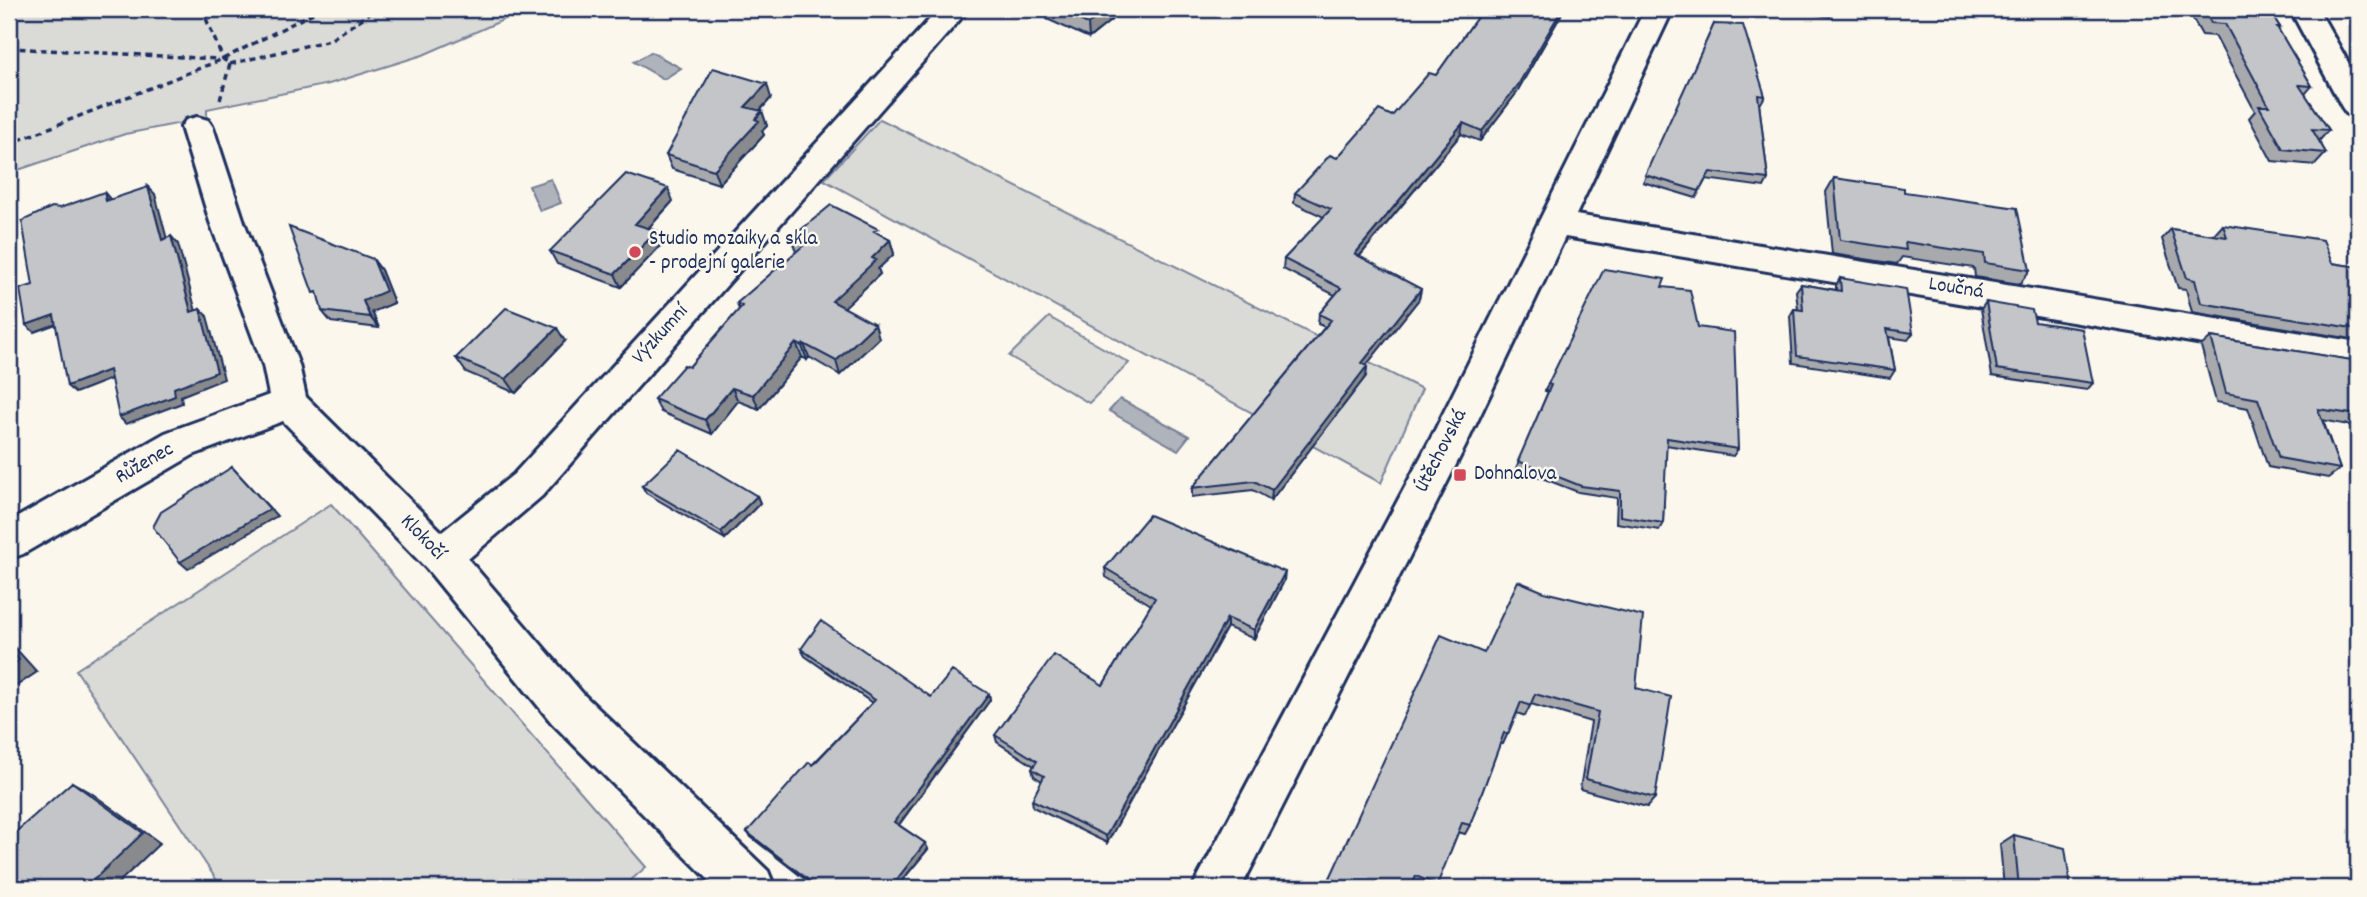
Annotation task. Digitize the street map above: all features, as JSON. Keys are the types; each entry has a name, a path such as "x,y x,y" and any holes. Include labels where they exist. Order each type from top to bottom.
{"street":[{"name":"Výzkumní","path":"441,557 528,485 955,9"},
{"name":"Útěchovská","path":"1216,888 1446,447 1659,9"},
{"path":"2304,9 2358,107"},
{"path":"197,127 227,222 281,365 289,403"},
{"name":"Loučná","path":"1554,223 2358,356"},
{"name":"Klokočí","path":"289,403 441,557 568,709 751,888"},
{"name":"Růženec","path":"9,542 180,444 289,403"}],"path":[{"path":"202,9 223,59 230,64 330,40 376,9"},
{"path":"9,144 223,59 321,9"},
{"path":"9,48 223,59"}],"shaded area":[{"path":"9,9 528,9 423,55 329,84 207,109 207,118 125,134 9,173"},
{"path":"651,52 681,68 664,79 634,62"},
{"path":"880,119 1422,389 1381,483 824,180"},
{"path":"551,179 561,203 540,211 529,186"},
{"path":"1049,317 1129,363 1089,403 1009,356"},
{"path":"1120,399 1189,436 1178,450 1109,411"},
{"path":"331,504 646,867 622,888 222,888 76,670"}],"building":[{"path":"1055,9 1106,9 1088,24"},
{"path":"1483,9 1562,9 1518,85 1482,131 1463,123 1355,254 1421,289 1362,363 1367,366 1272,490 1254,481 1192,488 1331,320 1319,314 1341,288 1284,259 1331,209 1295,193 1330,155 1337,158 1379,110 1392,116 1429,73 1436,75"},
{"path":"2203,9 2268,9 2312,86 2299,85 2329,130 2312,129 2326,153 2283,149 2259,106 2269,106 2225,24 2211,23"},
{"path":"1714,24 1743,25 1765,96 1758,95 1768,179 1710,172 1699,191 1645,175"},
{"path":"713,68 767,84 745,107 762,111 755,119 759,121 714,170 666,155"},
{"path":"626,174 668,188 635,224 657,231 615,274 550,251"},
{"path":"1834,178 1904,188 1904,192 2017,208 2030,270 1985,263 1984,254 1905,242 1906,250 1840,240"},
{"path":"148,187 162,240 171,236 191,312 200,309 217,372 174,388 175,396 119,417 109,370 67,386 54,315 26,325 20,289 33,285 22,221 52,207 60,208 104,192 106,201"},
{"path":"831,205 878,229 874,231 890,240 872,258 876,260 832,301 875,324 836,361 804,344 802,346 796,343 753,395 732,388 705,420 654,399 684,365 689,367 742,306 737,303 804,245 791,238"},
{"path":"2223,225 2323,240 2332,263 2358,267 2358,329 2201,303 2195,280 2187,278 2171,229 2227,237"},
{"path":"289,227 373,259 386,291 363,301 370,317 322,311 317,292 313,293"},
{"path":"1604,269 1665,279 1662,287 1690,290 1698,327 1734,332 1738,449 1667,438 1663,523 1620,516 1620,491 1581,486 1518,461 1551,385 1548,384"},
{"path":"1840,278 1906,289 1913,333 1887,329 1895,370 1797,356 1794,309 1803,310 1801,284 1841,291"},
{"path":"1986,302 2032,310 2035,322 2082,329 2093,383 1997,369"},
{"path":"506,308 557,328 506,379 456,358"},
{"path":"2211,337 2358,361 2358,415 2318,409 2340,469 2279,458 2258,399 2226,393"},
{"path":"680,450 757,496 721,532 642,486"},
{"path":"232,467 270,509 180,562 153,527 161,512"},
{"path":"1149,515 1285,572 1254,630 1227,618 1106,836 1032,800 1044,776 1032,769 1037,761 995,735 1054,655 1103,685 1155,598 1105,568"},
{"path":"1518,581 1544,592 1643,616 1636,688 1671,697 1655,798 1586,779 1598,712 1535,694 1530,706 1521,702 1508,734 1504,733 1470,825 1462,823 1437,885 1416,876 1411,888 1350,888 1330,878 1441,635 1484,653"},
{"path":"821,621 931,697 952,671 989,694 894,822 925,843 890,888 819,888 747,832 809,762 813,765 875,700 801,649"},
{"path":"9,649 19,660 9,668"},
{"path":"72,782 143,833 85,888 63,888 58,885 55,888 9,888 9,838"},
{"path":"2014,835 2065,848 2071,888 2019,888"}],"place":[{"name":"Studio mozaiky a skla - prodejní galerie","path":"635,252"},
{"name":"Dohnalova","path":"1460,475"}]}
